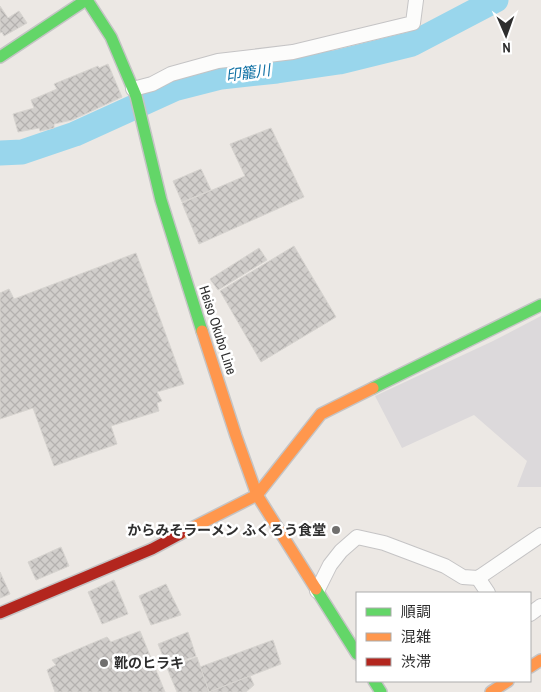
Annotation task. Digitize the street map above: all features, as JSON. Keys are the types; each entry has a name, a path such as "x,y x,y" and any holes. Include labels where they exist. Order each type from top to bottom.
{"street":[{"path":"0,58 86,0"},
{"name":"Heiso Okubo Line","path":"86,0 110,37 134,92 161,200 236,436 258,495 276,528 356,652"},
{"path":"134,92 171,74 218,62 293,52 413,23 416,0"},
{"path":"0,613 152,549 258,495 321,414 541,305"},
{"path":"317,591 330,565 341,551 357,537 384,543 445,566 463,577 478,578 541,535"},
{"path":"478,578 487,592"},
{"path":"491,692 506,682"}],"shaded area":[{"path":"541,316 541,487 517,487 527,461 474,415 402,448 375,396 493,341"}],"building":[{"path":"0,6 8,18 19,11 27,23 4,36 2,32 0,33"},
{"path":"108,64 122,97 72,120 54,124 54,128 40,131 39,128 18,132 13,114 34,108 31,100 57,89 54,84 98,66 99,68"},
{"path":"271,128 304,197 199,244 182,203 245,176 230,144"},
{"path":"201,169 211,190 182,202 173,181"},
{"path":"294,246 336,317 261,362 220,291"},
{"path":"259,248 267,260 218,290 210,279"},
{"path":"136,253 184,384 157,392 162,401 157,403 159,411 111,426 117,444 54,466 33,408 0,419 0,293 9,289 14,299"},
{"path":"61,547 69,566 36,580 28,562"},
{"path":"0,572 10,594 0,598"},
{"path":"114,580 128,614 102,624 88,592"},
{"path":"166,584 181,615 151,625 139,596"},
{"name":"靴のヒラキ","path":"140,631 165,692 55,692 47,670 56,665 52,660 107,637 111,642"},
{"path":"188,632 196,656 167,666 158,644"},
{"path":"273,640 281,664 209,692 200,667"},
{"path":"197,657 209,692 177,692 167,668"},
{"path":"250,676 254,685 246,692 209,692"}],"waterway":[{"name":"印籠川","path":"0,153 22,152 75,134 174,89 221,77 339,62 412,44 496,0"}],"traffic: fast":[{"path":"0,57 86,0"},
{"path":"87,0 111,37 136,96 161,200 202,331"},
{"path":"373,388 541,305"},
{"path":"316,589 356,652"},
{"path":"375,682 381,692"}],"traffic: slow":[{"path":"202,331 257,495 316,589"},
{"path":"180,534 257,495 321,414 373,388"},
{"path":"531,666 541,660"},
{"path":"491,692 506,682"}],"traffic: jam":[{"path":"0,613 152,549 180,534"}],"place":[{"name":"からみそラーメン ふくろう食堂","path":"336,530"},
{"name":"靴のヒラキ","path":"104,663"}]}
